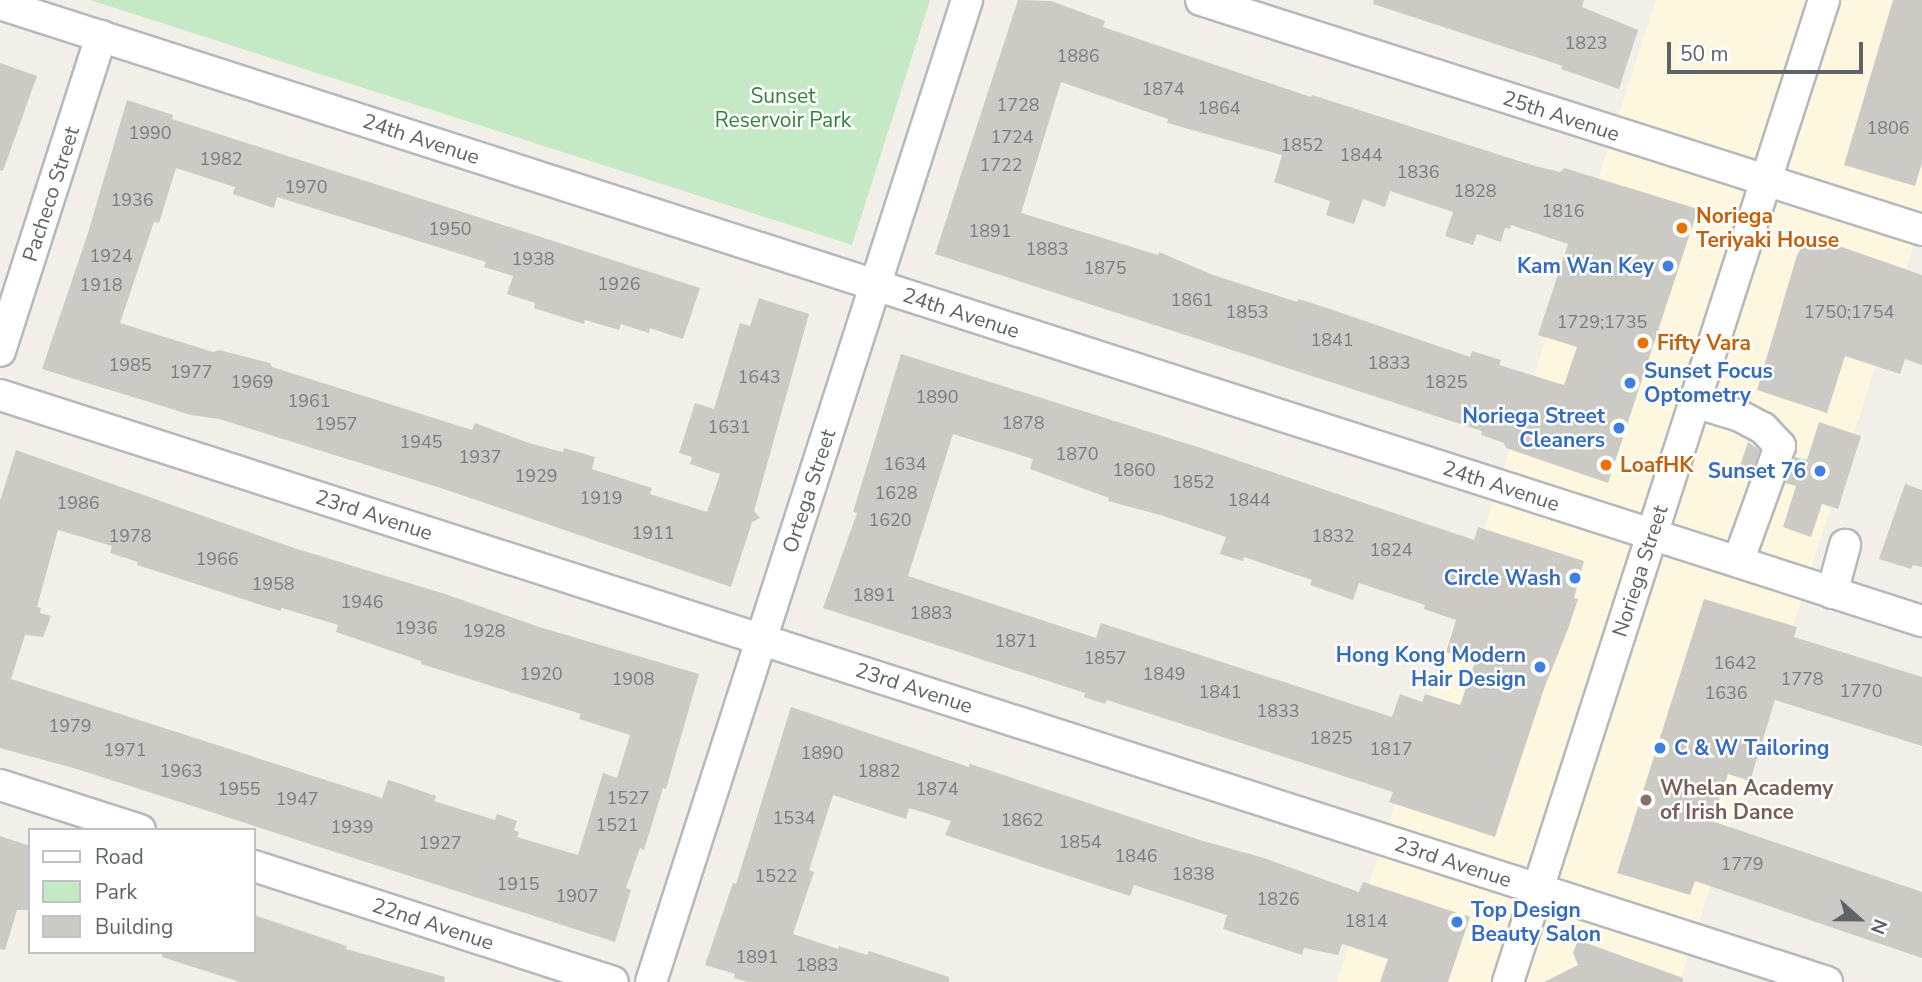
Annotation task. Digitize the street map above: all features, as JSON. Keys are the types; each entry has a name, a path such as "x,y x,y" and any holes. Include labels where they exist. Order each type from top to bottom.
{"street":[{"name":"Ortega Street","path":"651,982 967,0"},
{"name":"25th Avenue","path":"1201,0 1922,230"},
{"name":"Noriega Street","path":"1508,982 1824,0"},
{"name":"24th Avenue","path":"0,4 1922,621"},
{"name":"Pacheco Street","path":"0,351 101,36"},
{"name":"23rd Avenue","path":"0,395 1827,982"},
{"path":"1694,402 1740,416 1763,428 1780,446 1738,562"},
{"path":"1832,593 1845,545"},
{"path":"0,785 134,828"},
{"name":"22nd Avenue","path":"256,867 613,982"}],"shaded area":[{"path":"1656,0 1922,0 1922,219 1680,982 1337,982"}],"green space":[{"name":"Sunset Reservoir Park","path":"90,0 930,0 852,245"}],"building":[{"path":"1018,0 1051,1 1105,21 1103,27 1311,97 1312,95 1535,166 1560,172 1564,168 1698,209 1608,483 1506,448 1504,443 1481,435 1482,431 935,254","holes":["1061,82 1168,119 1167,123 1282,155 1274,182 1330,201 1326,215 1354,224 1363,199 1385,207 1390,191 1453,212 1445,236 1473,245 1477,234 1501,242 1505,228 1510,229 1511,225 1568,244 1538,335 1577,347 1564,385 1499,365 1501,360 1472,351 1470,357 1299,299 1297,302 1213,275 1159,252 1158,255 1021,213"]},
{"path":"1374,0 1584,0 1582,7 1638,30 1619,89 1561,69 1563,66 1373,4"},
{"path":"1893,0 1922,0 1922,163 1915,186 1844,165"},
{"path":"0,63 37,76 3,171 0,170"},
{"path":"127,100 173,115 172,119 700,288 683,339 650,328 649,333 621,324 619,330 585,320 584,324 534,308 535,303 507,294 513,276 484,267 486,262 277,197 274,208 233,194 235,187 176,168 159,223 154,222 120,323 213,352 219,350 270,363 272,367 472,430 475,423 532,444 563,452 564,448 595,457 592,469 652,488 650,494 707,512 720,474 690,464 692,457 679,453 695,403 714,409 740,323 750,326 759,298 809,314 754,511 760,518 752,522 731,587 447,490 219,419 191,415 42,369 88,233"},
{"path":"1822,240 1922,275 1922,365 1905,359 1900,374 1845,356 1827,413 1757,390 1797,255 1804,243"},
{"path":"901,354 1204,449 1474,540 1478,527 1584,561 1574,598 1578,599 1545,686 1495,837 1389,802 1393,792 1107,700 1105,704 1084,697 1085,693 823,608 857,513 853,512","holes":["953,434 1033,459 1030,469 1109,498 1108,501 1226,537 1220,554 1243,561 1244,557 1312,580 1310,585 1353,600 1359,583 1425,605 1424,609 1456,620 1446,652 1475,662 1460,705 1425,694 1422,702 1400,694 1392,717 1101,623 1096,638 908,576"]},
{"path":"1819,422 1861,436 1838,509 1822,504 1811,537 1783,527 1796,486 1785,483 1795,457 1807,460"},
{"path":"1748,442 1760,450 1752,472 1739,468"},
{"path":"16,450 294,548 445,594 539,627 699,674 666,789 663,788 644,850 640,848 626,888 631,890 615,942 77,769 0,748 0,501","holes":["58,530 112,546 110,553 138,562 137,565 280,611 282,608 338,625 336,632 421,661 421,664 581,714 579,719 630,735 617,778 603,773 578,855 517,837 519,832 514,830 517,821 497,814 495,820 434,801 436,796 388,780 382,798 11,679 25,635 43,637 51,616 40,613 41,608 37,607"]},
{"path":"1905,484 1922,490 1922,567 1913,565 1911,569 1879,559"},
{"path":"1704,599 1797,627 1794,637 1922,677 1922,746 1775,700 1750,781 1728,774 1712,821 1922,892 1922,958 1695,881 1690,895 1617,873"},
{"path":"791,707 969,767 970,764 1203,841 1264,858 1359,892 1363,882 1470,917 1448,982 1380,982 1388,959 1342,944 1338,955 1304,948 1302,955 1223,929 1227,915 1134,885 1130,896 945,835 951,821 909,808 906,819 833,795 809,870 814,872 793,934 838,949 839,946 867,955 869,951 949,977 949,982 748,982 734,978 735,974 705,965 733,883 736,884"},
{"path":"0,836 28,845 28,910 17,910 5,950 0,949"},
{"path":"256,916 347,946 346,949 445,977 444,982 240,982 162,957 162,954 256,954"},
{"path":"1578,940 1683,978 1683,982 1544,982 1578,965 1573,953"}],"place":[{"name":"Noriega Teriyaki House","path":"1682,228"},
{"name":"Kam Wan Key","path":"1668,266"},
{"name":"Fifty Vara","path":"1643,343"},
{"name":"Sunset Focus Optometry","path":"1630,383"},
{"name":"Noriega Street Cleaners","path":"1619,428"},
{"name":"LoafHK","path":"1606,465"},
{"name":"Sunset 76","path":"1820,471"},
{"name":"Circle Wash","path":"1575,578"},
{"name":"Hong Kong Modern Hair Design","path":"1540,667"},
{"name":"C & W Tailoring","path":"1660,748"},
{"name":"Whelan Academy of Irish Dance","path":"1646,800"},
{"name":"Top Design Beauty Salon","path":"1457,922"}]}
